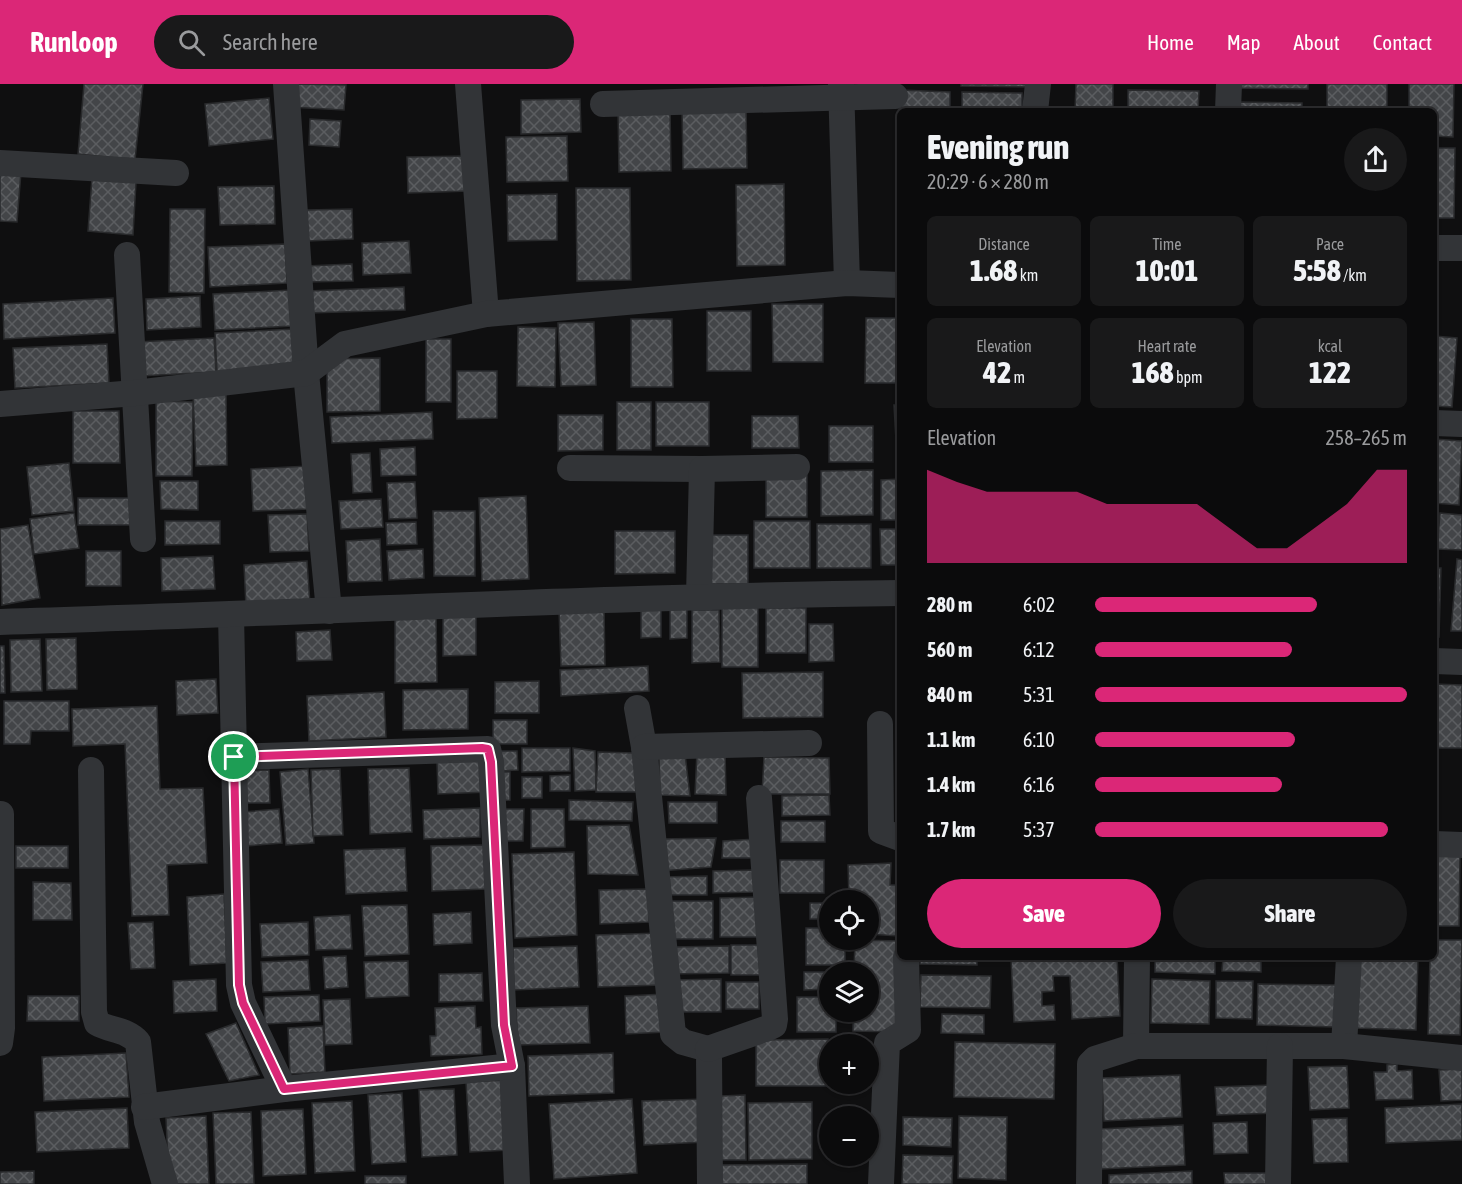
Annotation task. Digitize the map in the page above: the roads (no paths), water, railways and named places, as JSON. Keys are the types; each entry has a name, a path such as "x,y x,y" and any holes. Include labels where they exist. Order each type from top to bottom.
{"street":[{"path":"286,84 306,373 329,611"},
{"path":"468,84 486,314"},
{"path":"1035,108 1038,84"},
{"path":"1228,108 1229,84"},
{"path":"842,92 846,283"},
{"path":"603,104 842,92 895,96"},
{"path":"0,163 176,173"},
{"path":"1437,248 1462,248"},
{"path":"127,255 143,539"},
{"path":"0,404 135,393 306,373 345,344 486,314 846,283 897,285"},
{"path":"1437,423 1462,424"},
{"path":"570,468 797,467"},
{"path":"699,596 702,469"},
{"path":"0,622 699,596 897,593"},
{"path":"231,615 239,985 243,1003 284,1089"},
{"path":"1437,661 1462,662"},
{"path":"637,708 644,747 673,1034 683,1042 708,1049 774,1025 759,798"},
{"path":"880,724 881,831 897,837"},
{"path":"644,747 809,743"},
{"path":"234,757 488,749 491,762 504,1025 512,1066 517,1184"},
{"path":"91,770 94,1012 97,1023 108,1029 131,1035 138,1042 144,1107 153,1148 165,1184"},
{"path":"0,1043 2,1028 1,814"},
{"path":"1437,844 1462,845"},
{"path":"881,1184 887,1043 908,1030 906,960"},
{"path":"1136,1046 1137,960"},
{"path":"1344,1046 1349,960"},
{"path":"1089,1184 1090,1064 1095,1059 1136,1046 1344,1046 1462,1058"},
{"path":"1278,1184 1280,1046"},
{"path":"708,1049 711,1090 710,1184"},
{"path":"144,1107 284,1089 512,1066"}]}
